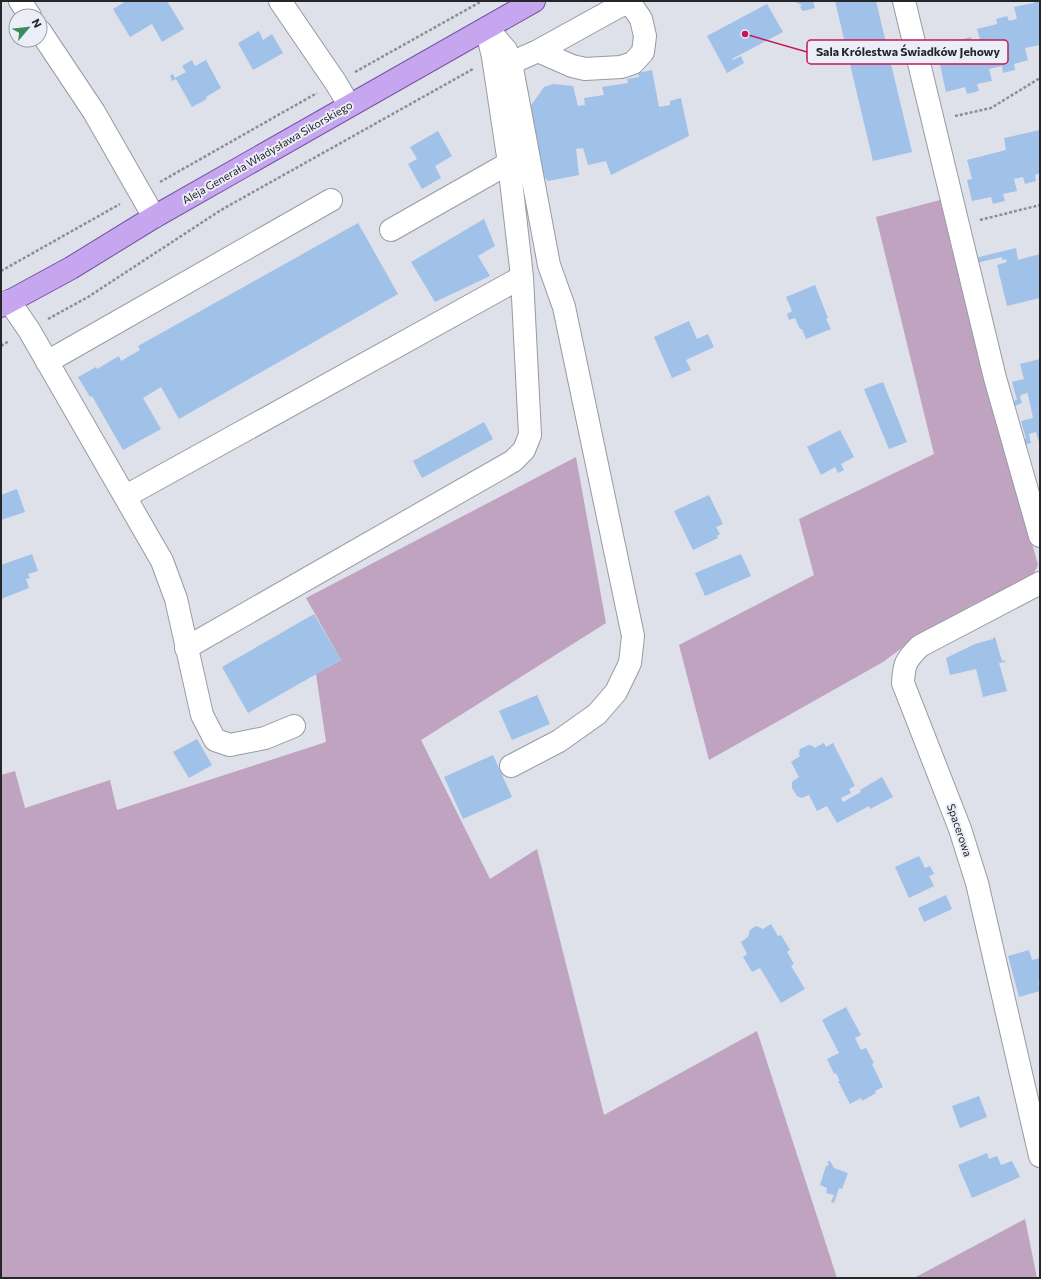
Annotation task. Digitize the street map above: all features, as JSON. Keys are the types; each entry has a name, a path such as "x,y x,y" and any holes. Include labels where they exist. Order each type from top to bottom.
{"main road":[{"name":"Aleja Generała Władysława Sikorskiego","path":"5,303 71,268 154,217 534,1"}],"street":[{"path":"280,1 336,83 349,105"},
{"path":"904,1 995,378 1040,535"},
{"path":"186,648 513,461 524,450 530,435 522,277 509,163 502,60 506,50 487,28"},
{"path":"48,43 94,112 154,217"},
{"path":"502,60 538,51"},
{"path":"502,60 549,265 564,307 634,636 630,664 616,692 597,714 559,741 511,766"},
{"path":"391,230 509,163"},
{"path":"47,362 331,200"},
{"path":"126,496 522,277"},
{"path":"5,303 29,330 126,496 162,561 176,599 202,714 215,740 230,746 265,738 294,726"},
{"name":"Spacerowa","path":"1040,584 920,646 910,656 904,667 903,683 960,829 977,883 1040,1156"}],"path":[{"path":"1,271 482,1"},
{"path":"1,346 88,296 221,210 502,60"},
{"path":"933,120 991,108 1040,78"},
{"path":"958,226 1040,205"}],"shaded area":[{"path":"940,200 969,319 1038,565 1032,577 972,605 918,636 883,662 709,760 679,645 814,575 799,519 934,454 876,217"},
{"path":"576,457 606,623 421,740 490,879 537,849 604,1115 757,1031 837,1278 1,1278 1,775 15,771 25,808 110,780 117,810 326,742 316,674 341,660 306,598"},
{"path":"1025,1219 1037,1278 914,1278"}],"building":[{"path":"126,1 167,1 184,29 162,42 152,24 130,37 113,9"},
{"path":"793,1 813,1 815,8 803,11 800,7 802,5"},
{"path":"835,1 876,1 912,152 873,161"},
{"path":"1034,1 1040,1 1040,45 1025,48 1028,60 1014,64 1015,70 1003,73 1002,66 989,69 992,81 977,84 979,91 967,94 965,87 946,92 937,51 961,45 960,40 971,37 972,42 980,40 977,29 997,24 996,19 1007,16 1009,21 1017,19 1014,7 1034,3"},
{"path":"767,4 783,32 732,59 733,60 741,56 744,63 727,73 707,36"},
{"path":"259,31 263,40 272,34 283,53 253,70 238,43"},
{"path":"192,60 195,66 206,60 221,88 206,97 207,99 192,107 176,79 172,81 170,76 173,74 175,78 186,72 182,66"},
{"path":"652,70 659,107 670,105 670,101 681,98 689,136 611,175 606,161 588,165 583,148 576,149 579,175 548,181 538,170 527,111 544,87 553,84 573,86 578,106 585,105 584,98 604,95 602,87 628,83 627,79 639,77 638,73"},
{"path":"1040,130 1040,173 1035,175 1036,181 1025,184 1023,177 1014,179 1017,191 1003,194 1005,201 993,204 991,197 972,201 967,180 972,179 967,160 1006,150 1004,138"},
{"path":"438,131 452,156 435,166 441,178 422,189 408,164 417,159 410,147"},
{"path":"484,219 495,246 478,256 490,276 435,302 411,262"},
{"path":"358,223 398,294 179,419 161,387 143,398 161,429 123,450 92,396 90,397 78,377 96,367 97,369 119,356 121,361 140,350 138,346"},
{"path":"1016,248 1018,260 1040,254 1040,298 1007,306 997,265 1007,262 1006,259 1002,260 1002,257 976,263 975,258"},
{"path":"815,285 828,318 826,319 831,329 806,339 795,318 789,320 787,314 792,311 786,297"},
{"path":"689,321 697,339 708,334 714,347 686,360 691,370 672,378 654,337"},
{"path":"1040,359 1040,446 1036,432 1029,434 1031,443 1024,445 1023,440 1026,439 1021,421 1033,418 1027,390 1027,393 1021,395 1020,397 1022,403 1014,406 1013,401 1017,400 1012,382 1024,379 1020,364"},
{"path":"883,382 907,442 889,449 864,389"},
{"path":"484,422 493,439 422,478 413,461"},
{"path":"840,430 854,457 841,464 844,470 838,473 835,467 821,475 807,447"},
{"path":"17,489 25,512 1,520 1,495"},
{"path":"709,495 723,524 716,527 720,534 717,536 718,538 693,550 674,511"},
{"path":"32,554 38,571 28,574 30,578 26,579 29,588 1,599 1,565"},
{"path":"741,554 751,576 705,596 695,573"},
{"path":"314,614 341,660 248,713 222,667"},
{"path":"995,637 1002,661 1005,660 1005,662 999,663 1007,691 983,697 976,669 950,675 946,658 975,644 993,639"},
{"path":"537,695 550,724 512,740 499,711"},
{"path":"197,739 212,765 189,778 173,752"},
{"path":"824,743 826,747 833,743 855,786 849,789 851,793 841,798 843,802 861,792 860,790 882,777 893,797 870,809 869,806 837,823 827,806 817,811 809,795 802,798 797,796 792,788 792,782 799,777 791,762 800,756 800,749 809,745 813,746 814,748"},
{"path":"493,755 512,797 463,819 444,777"},
{"path":"919,856 925,868 930,866 934,874 929,876 934,886 909,898 895,867"},
{"path":"946,895 952,909 924,922 918,908"},
{"path":"771,924 778,936 781,935 790,950 787,952 794,964 791,966 805,989 781,1003 760,968 752,972 743,957 747,954 741,942 748,937 750,930 756,926 763,929"},
{"path":"1029,950 1032,960 1040,958 1040,981 1038,981 1040,991 1019,997 1008,956"},
{"path":"846,1007 861,1035 855,1038 861,1050 866,1048 874,1063 872,1064 883,1087 862,1101 861,1098 850,1104 838,1081 840,1081 836,1073 834,1074 827,1059 839,1053 822,1020"},
{"path":"979,1096 987,1117 960,1128 952,1106"},
{"path":"987,1153 989,1159 997,1156 1001,1165 1012,1161 1020,1177 972,1198 958,1165"},
{"path":"830,1161 834,1168 848,1173 842,1189 839,1188 834,1203 831,1202 834,1195 826,1193 827,1188 820,1185 826,1166 829,1165 827,1162"}],"place":[{"name":"Sala Królestwa Świadków Jehowy","path":"745,34"}]}
